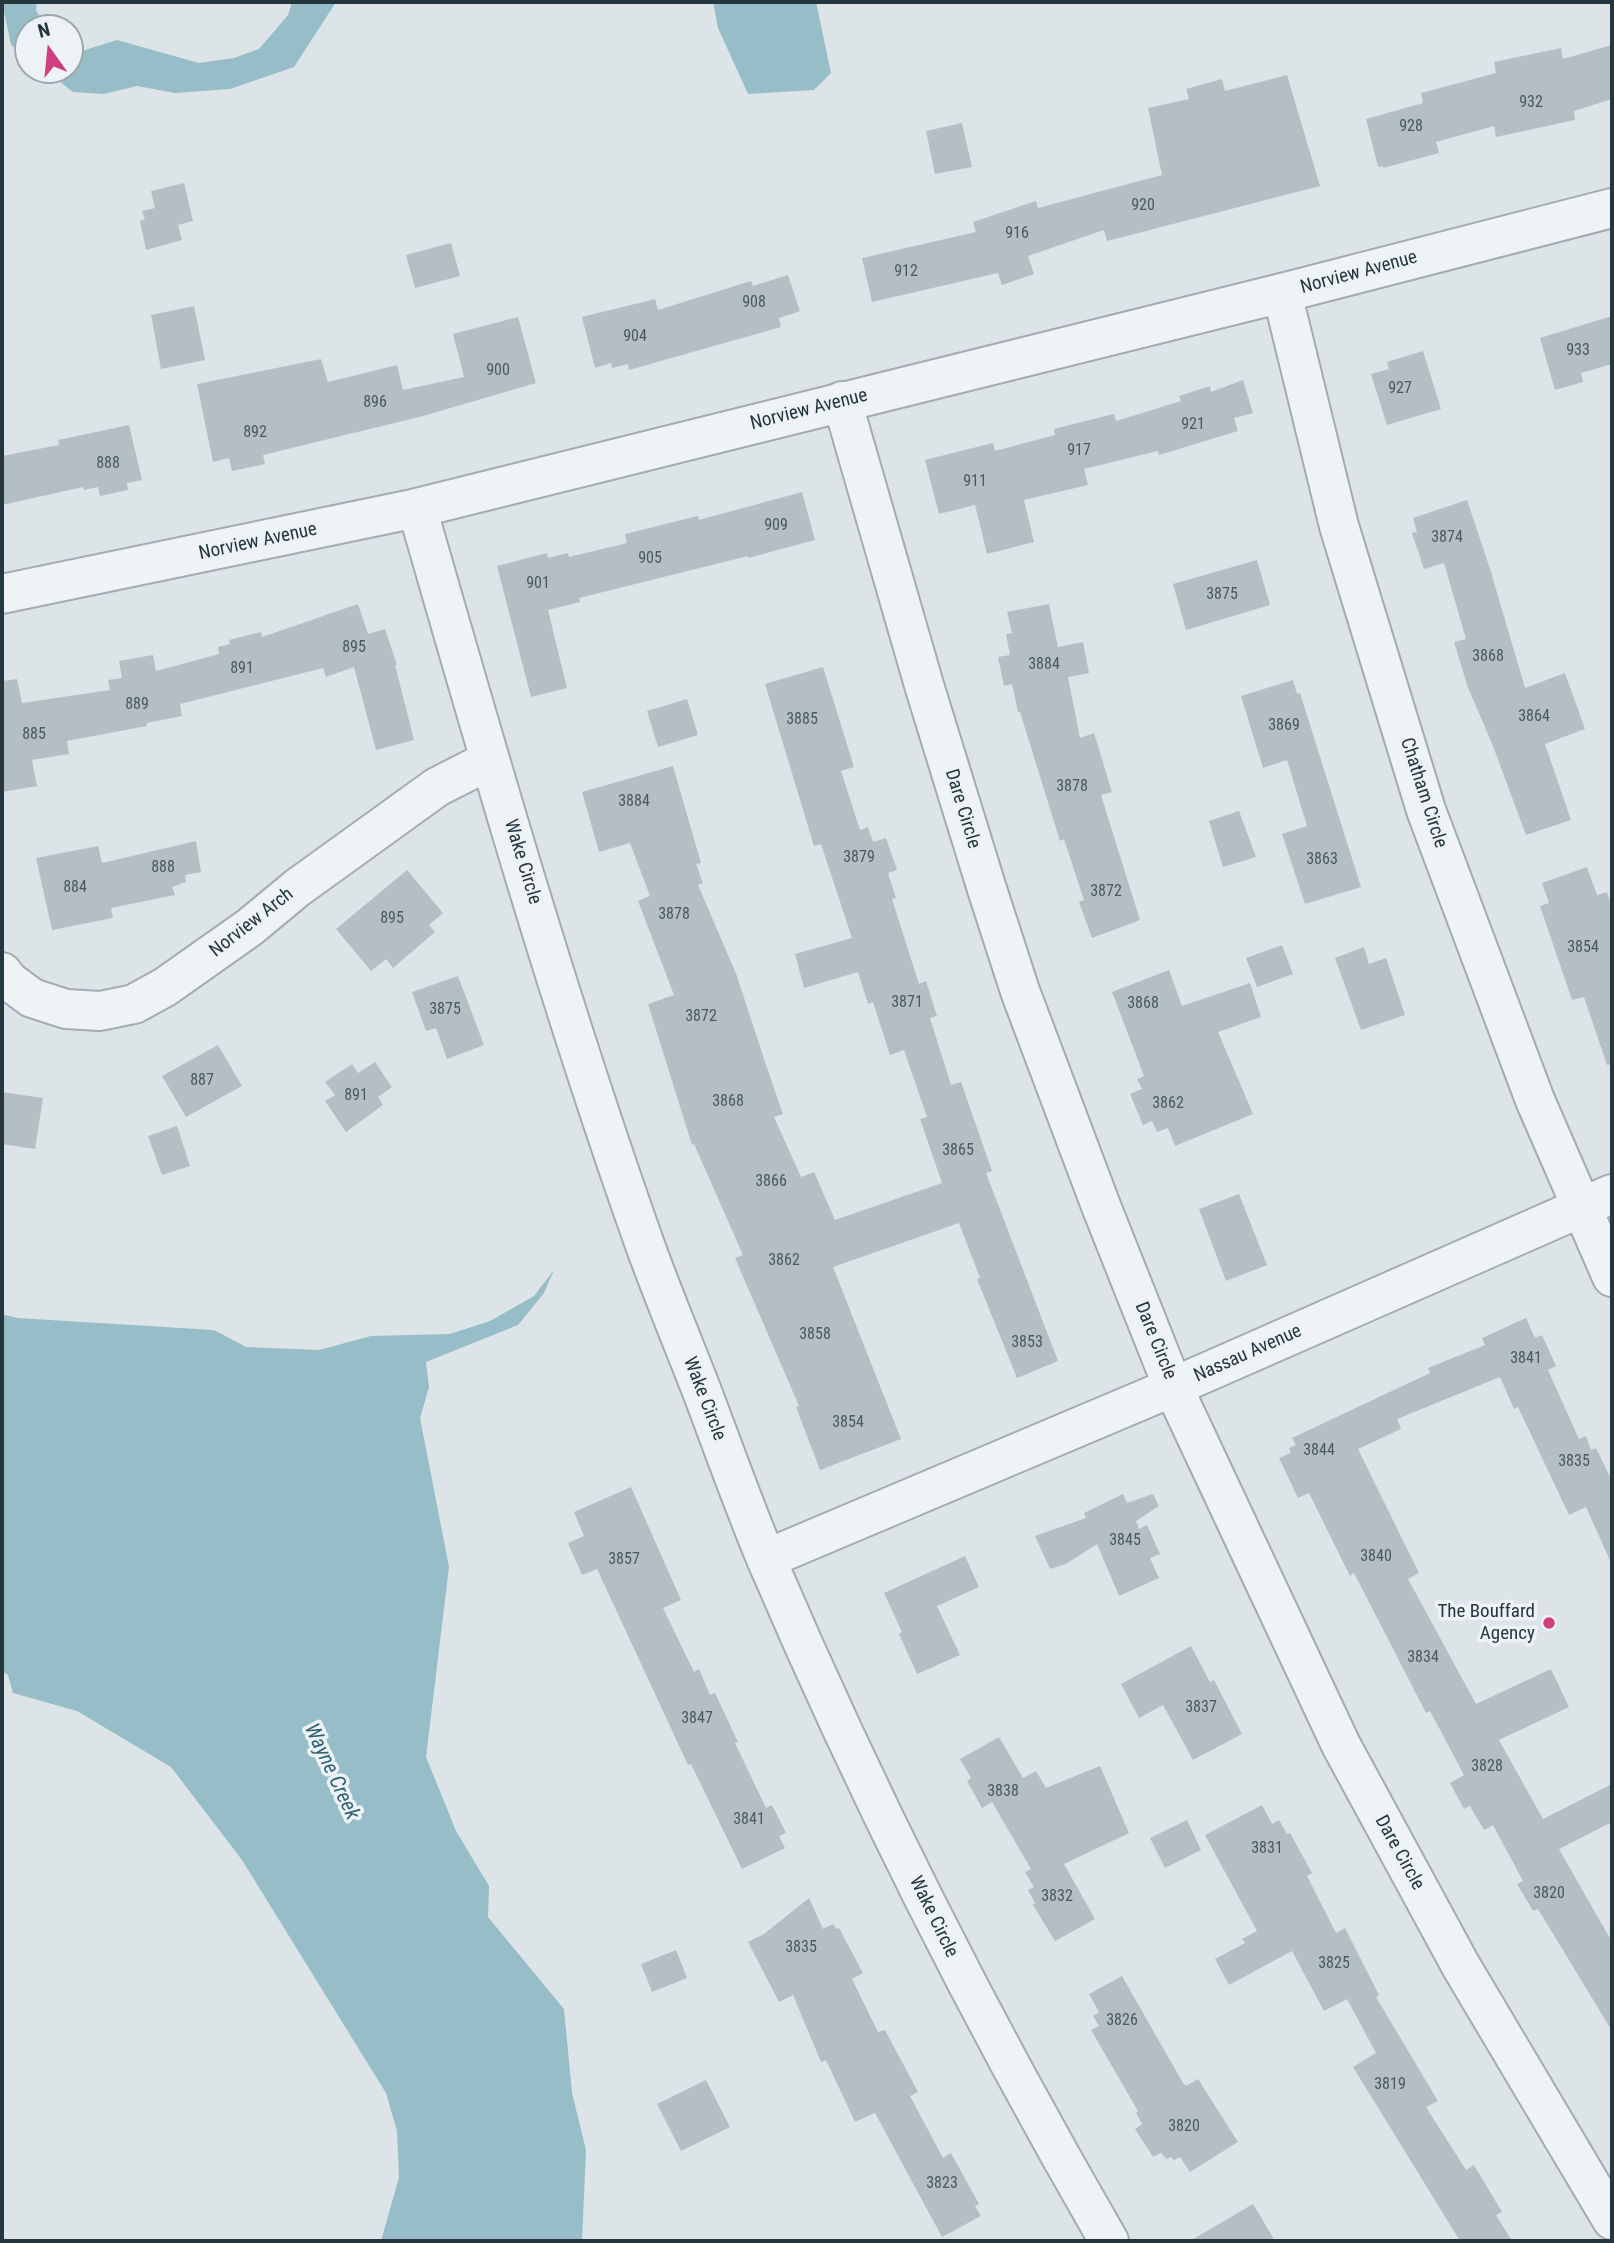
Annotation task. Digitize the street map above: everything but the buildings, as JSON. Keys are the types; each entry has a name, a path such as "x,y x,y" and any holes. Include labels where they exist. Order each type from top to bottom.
{"street":[{"name":"Norview Avenue","path":"2,594 417,508 1612,208"},
{"name":"Chatham Circle","path":"1282,293 1339,526 1426,810 1535,1100 1597,1201 1612,1277"},
{"name":"Dare Circle","path":"842,401 924,685 1020,991 1173,1387 1341,1745 1461,1966 1612,2220"},
{"name":"Wake Circle","path":"417,508 490,760 580,1050 645,1245 766,1559 950,1955 1109,2241"},
{"name":"Norview Arch","path":"2,972 9,981 32,998 65,1009 100,1011 134,1004 165,987 239,935 298,888 437,787 490,760"},
{"name":"Nassau Avenue","path":"766,1559 1173,1387 1597,1201"}],"water":[{"path":"2,2 37,2 38,14 14,14 14,47 11,45"},
{"path":"292,2 336,2 294,67 230,89 175,93 137,86 104,94 73,92 63,84 84,84 84,50 117,40 199,63 234,58 259,49 288,15"},
{"path":"713,2 816,2 831,73 814,90 748,94 718,28"},
{"name":"Wayne Creek","path":"554,1270 544,1293 518,1325 426,1362 429,1387 420,1418 449,1567 426,1757 456,1831 489,1886 488,1917 564,2009 572,2093 586,2150 582,2241 381,2241 399,2177 397,2131 386,2093 242,1860 171,1767 77,1711 13,1693 8,1675 2,1671 2,1314 17,1318 214,1330 246,1347 319,1350 371,1336 450,1334 490,1321 534,1296"}],"place":[{"name":"The Bouffard Agency","path":"1549,1623"}]}
